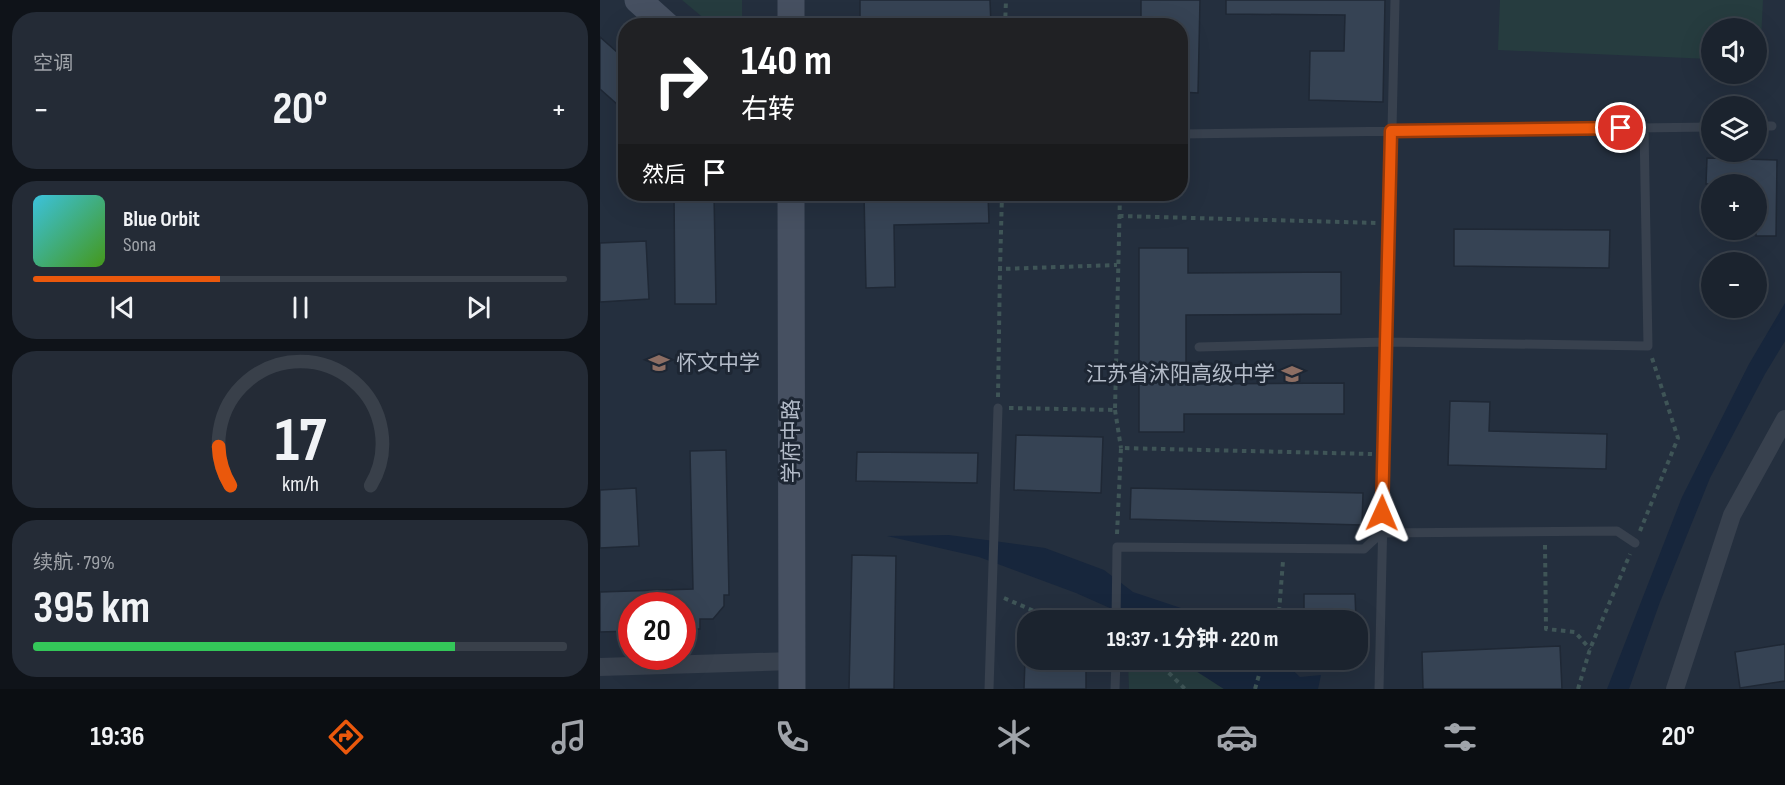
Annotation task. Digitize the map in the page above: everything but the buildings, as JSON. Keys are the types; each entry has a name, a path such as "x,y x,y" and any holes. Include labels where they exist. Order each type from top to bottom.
{"street":[{"path":"638,0 658,18"},
{"path":"790,0 790,18"},
{"name":"学府中路","path":"791,201 792,689"},
{"path":"1674,689 1732,515 1785,419"},
{"path":"600,667 792,661"}],"lane":[{"path":"1379,689 1395,0"},
{"path":"1767,126 1772,126"},
{"path":"1188,134 1701,127"},
{"path":"1199,347 1386,342 1648,346 1644,128"},
{"path":"989,689 998,408"},
{"path":"1116,610 1117,547 1364,549 1381,533 1617,531 1635,543"},
{"path":"1115,689 1116,670"}],"path":[{"path":"1005,18 1006,0"},
{"path":"1002,201 998,408 1115,410"},
{"path":"1117,547 1121,448 1115,410 1120,201"},
{"path":"1119,216 1389,224"},
{"path":"1000,269 1117,265"},
{"path":"1578,689 1590,649 1678,438 1648,346"},
{"path":"1121,448 1383,455"},
{"path":"1545,532 1546,629 1575,632 1590,649"},
{"path":"1279,610 1284,548"},
{"path":"992,593 1032,610"},
{"path":"1166,670 1185,689"},
{"path":"1255,689 1259,670"}],"green space":[{"path":"682,0 742,0 742,18 704,18"},
{"path":"1500,0 1763,0 1762,18 1701,18 1701,59 1498,50"},
{"path":"1128,670 1195,670 1224,689 1129,689"}],"water":[{"path":"1785,303 1785,341 1710,478 1660,602 1629,689 1607,689 1682,497 1749,364"},
{"path":"949,535 1045,548 1104,570 1133,592 1187,610 1114,610 1076,593 979,557 887,536"},
{"path":"1195,670 1293,670 1300,677 1321,675 1318,689 1224,689"}],"place":[{"name":"怀文中学","path":"659,363"},
{"name":"江苏省沭阳高级中学","path":"1292,374"}],"route":[{"path":"1382,513 1391,131 1621,128"}]}
